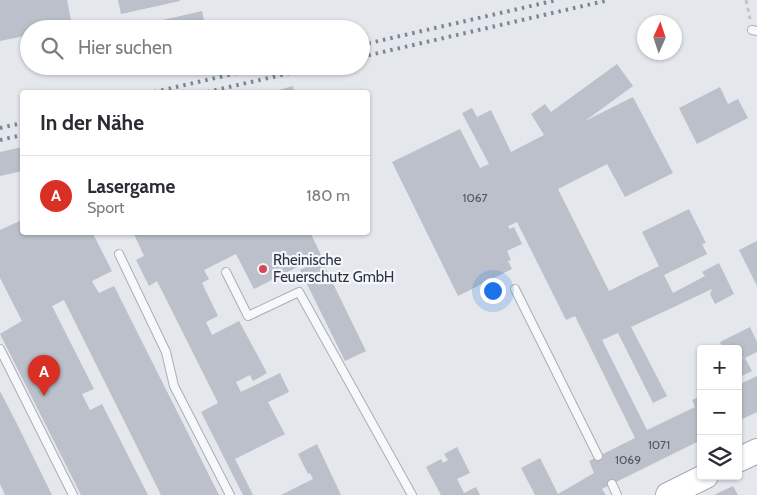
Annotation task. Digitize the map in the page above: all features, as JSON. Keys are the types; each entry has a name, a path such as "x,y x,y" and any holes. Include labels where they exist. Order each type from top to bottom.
{"main road":[{"path":"742,458 757,451"},
{"path":"668,495 698,480"}],"lane":[{"path":"119,254 166,352 174,386 230,495"},
{"path":"226,272 248,316 299,292 412,495"},
{"path":"514,289 598,456"},
{"path":"0,349 73,495"},
{"path":"612,484 617,495"}],"path":[{"path":"746,0 749,14"}],"building":[{"path":"0,0 67,0 71,20 20,20 20,37 0,41"},
{"path":"118,0 180,0 180,1 121,14"},
{"path":"202,11 204,20 163,20"},
{"path":"617,64 633,86 585,121 633,97 673,173 625,197 607,164 558,189 609,291 659,266 642,232 689,209 706,243 702,244 707,254 664,275 673,293 705,276 702,272 719,263 734,294 715,304 710,294 712,289 631,327 667,396 653,403 618,333 602,340 647,430 695,407 692,400 697,398 697,442 602,489 606,495 535,495 521,468 540,458 558,494 594,473 589,461 635,438 575,316 566,320 517,222 508,226 510,229 514,227 522,244 507,251 511,260 508,261 512,269 458,296 392,162 460,129 480,168 489,164 462,113 472,108 477,117 491,110 511,152 544,135 531,114 545,104 551,112"},
{"path":"293,86 294,90 279,90"},
{"path":"720,87 728,104 738,99 748,118 697,144 679,108"},
{"path":"20,147 20,171 0,176 0,152"},
{"path":"20,221 20,235 94,235 112,271 92,281 99,293 114,286 219,495 161,495 64,300 52,306 94,389 82,394 90,410 102,404 148,495 81,495 0,334 22,321 0,278 0,230"},
{"path":"134,235 311,235 321,255 254,289 236,254 204,270 209,279 202,283 218,316 206,322 212,335 239,321 267,373 253,381 250,375 236,382 241,392 280,373 289,392 268,402 285,434 235,459 253,495 243,495 201,412 218,403 157,281 149,286 136,260 144,256"},
{"path":"757,241 757,286 739,250"},
{"path":"321,259 366,351 345,361 300,270"},
{"path":"750,327 757,342 757,352 745,358 752,371 742,376 742,345 721,345 720,342"},
{"path":"757,376 757,412 742,419 742,390 742,383"},
{"path":"0,391 52,495 5,495 0,484"},
{"path":"317,444 341,495 281,495 313,479 310,473 308,474 298,454"},
{"path":"457,447 470,473 457,479 464,493 476,487 480,495 441,495 426,467 441,459 443,463 448,460 444,454"},
{"path":"733,486 738,495 714,495"}],"railway":[{"path":"370,43 557,0"},
{"path":"370,55 609,0"},
{"path":"163,90 229,75"},
{"path":"216,90 282,75"},
{"path":"0,128 20,123"},
{"path":"0,140 20,135"}],"place":[{"name":"Rheinische Feuerschutz GmbH","path":"263,269"},
{"name":"Lasergame","path":"44,396"}]}
